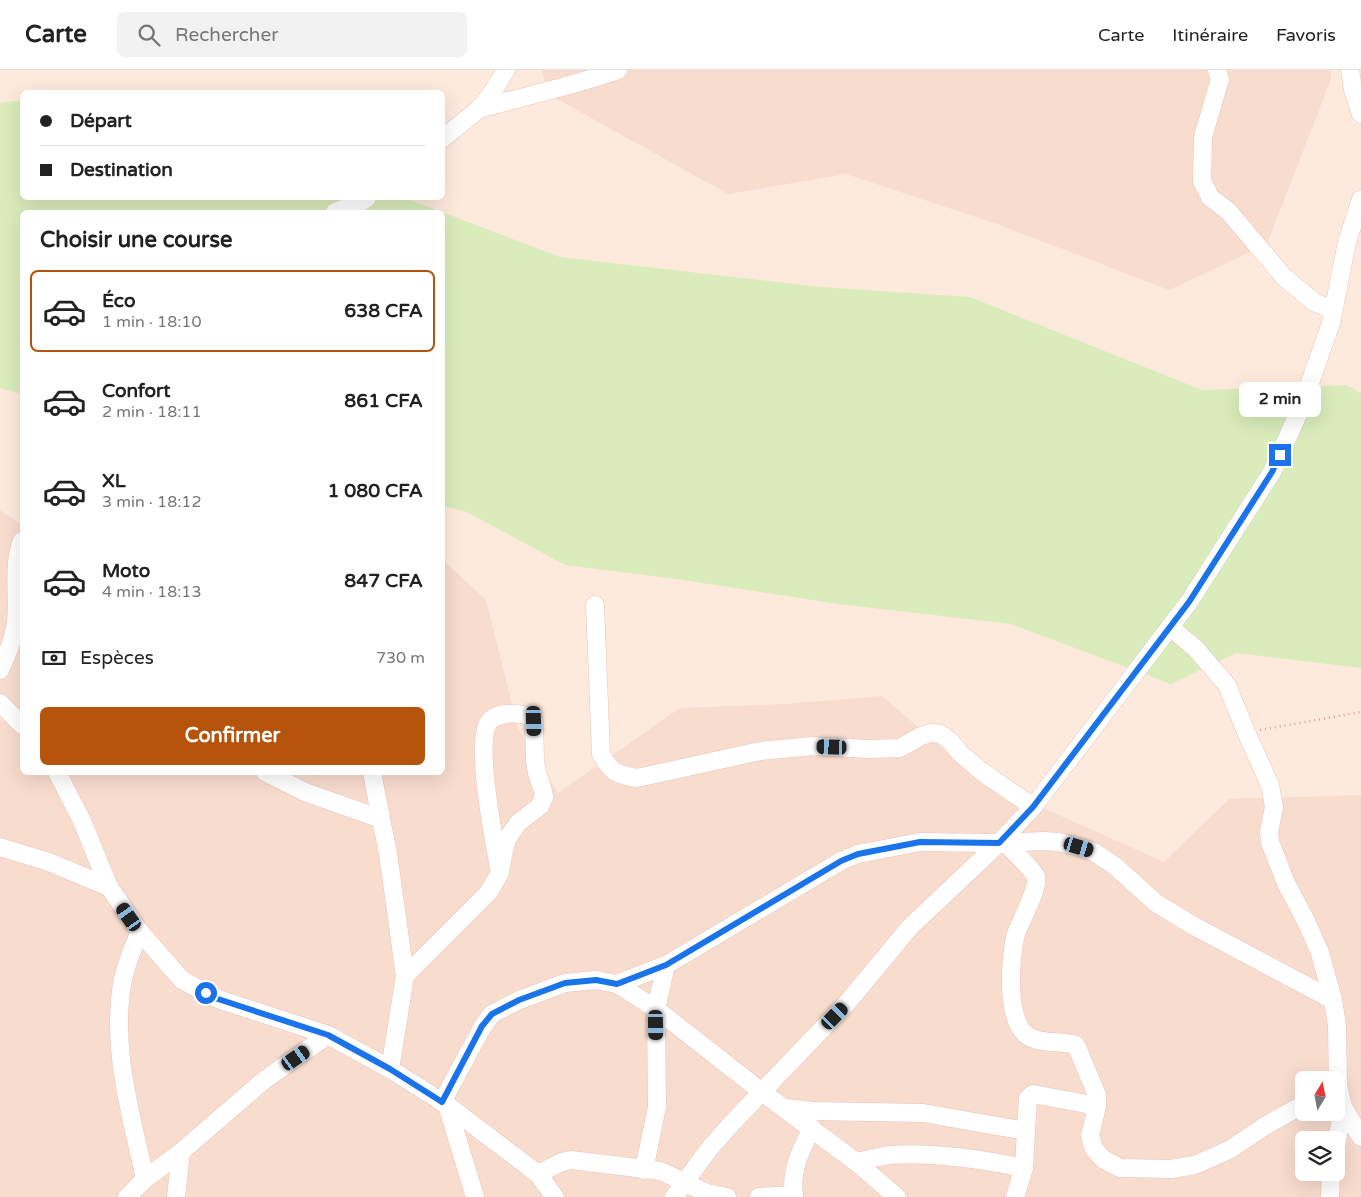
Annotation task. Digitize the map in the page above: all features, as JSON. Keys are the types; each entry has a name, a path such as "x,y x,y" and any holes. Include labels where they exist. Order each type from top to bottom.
{"street":[{"path":"445,137 479,109 492,93 506,70"},
{"path":"479,109 585,82 618,70"},
{"path":"1217,70 1220,79 1203,137 1202,182 1210,197 1229,212 1284,277 1314,302 1333,310"},
{"path":"1350,70 1353,90 1361,114"},
{"path":"674,1197 709,1149 847,1003 910,927 1002,843 1033,807 1189,602 1272,472 1303,404 1331,323 1347,242 1361,199"},
{"path":"340,210 364,200"},
{"path":"0,670 11,645 16,622 16,560 20,547"},
{"path":"16,560 20,575"},
{"path":"595,606 601,754 608,767 620,776 637,778 769,750 814,746 900,748 921,736 941,734 981,771 1033,807"},
{"path":"1170,627 1196,649 1227,685 1270,785 1274,807 1269,832 1270,842 1286,883 1320,953 1333,1000 1337,1025 1337,1071"},
{"path":"0,703 20,723"},
{"path":"405,976 488,893 500,873 507,839 518,823 540,806 544,797 544,791 537,773 535,760 534,721 530,716 524,714 496,716 489,722 486,731 487,802 500,873"},
{"path":"59,775 82,821 109,888 140,932 182,980 218,999 328,1035 390,1069 445,1103 538,1174 555,1197"},
{"path":"271,775 305,792 380,819"},
{"path":"373,775 388,853 405,976 390,1069"},
{"path":"617,984 666,965 841,861 858,854 920,842 1002,843 1043,841 1058,842 1094,852 1116,866 1156,903 1192,925 1333,1000"},
{"path":"1002,843 1036,876 1028,906 1016,934 1011,967 1016,1020 1023,1032 1030,1037 1076,1045 1097,1095 1097,1106 1090,1136 1094,1149 1103,1159 1120,1168 1171,1169 1196,1165 1229,1150 1295,1109"},
{"path":"0,847 49,862 109,888"},
{"path":"140,932 123,979 119,1018 123,1079 145,1179"},
{"path":"644,1170 657,1107 656,1009 666,965"},
{"path":"475,1197 445,1103 482,1026 492,1014 519,1000 565,983 596,980 617,984 656,1009 762,1092 856,1162 897,1197"},
{"path":"127,1197 145,1179 181,1152 263,1081 328,1035"},
{"path":"1014,1197 1024,1168 1028,1098 1032,1094 1097,1106"},
{"path":"784,1108 813,1111 924,1113 1026,1131"},
{"path":"1345,1110 1361,1137"},
{"path":"760,1197 794,1196 795,1165 812,1128"},
{"path":"176,1197 181,1152"},
{"path":"856,1162 888,1155 910,1154 1024,1168"},
{"path":"538,1174 562,1162 571,1160 663,1172 707,1193 727,1197"},
{"path":"1330,1197 1331,1181"}],"path":[{"path":"1246,732 1361,712"}],"shaded area":[{"path":"542,70 1331,70 1331,79 1267,244 1169,290 1000,225 846,174 728,194 548,94"},
{"path":"0,510 20,524 20,775 445,775 445,562 486,600 518,728 558,793 680,708 786,704 882,696 978,779 1164,862 1229,799 1361,795 1361,1197 0,1197"}],"green space":[{"path":"20,100 20,200 410,200 437,210 20,210 20,393 0,388 0,103"},
{"path":"445,213 560,257 821,287 970,297 1202,390 1346,385 1361,393 1361,668 1236,653 1171,684 1011,624 838,604 676,579 565,565 467,512 445,506"}],"route":[{"path":"206,993 218,999 328,1035 390,1069 442,1102 482,1026 492,1014 519,1000 565,983 596,980 617,984 666,965 738,924 841,861 858,854 920,842 999,843 1033,807 1189,602 1246,514 1272,472 1280,455"}]}
